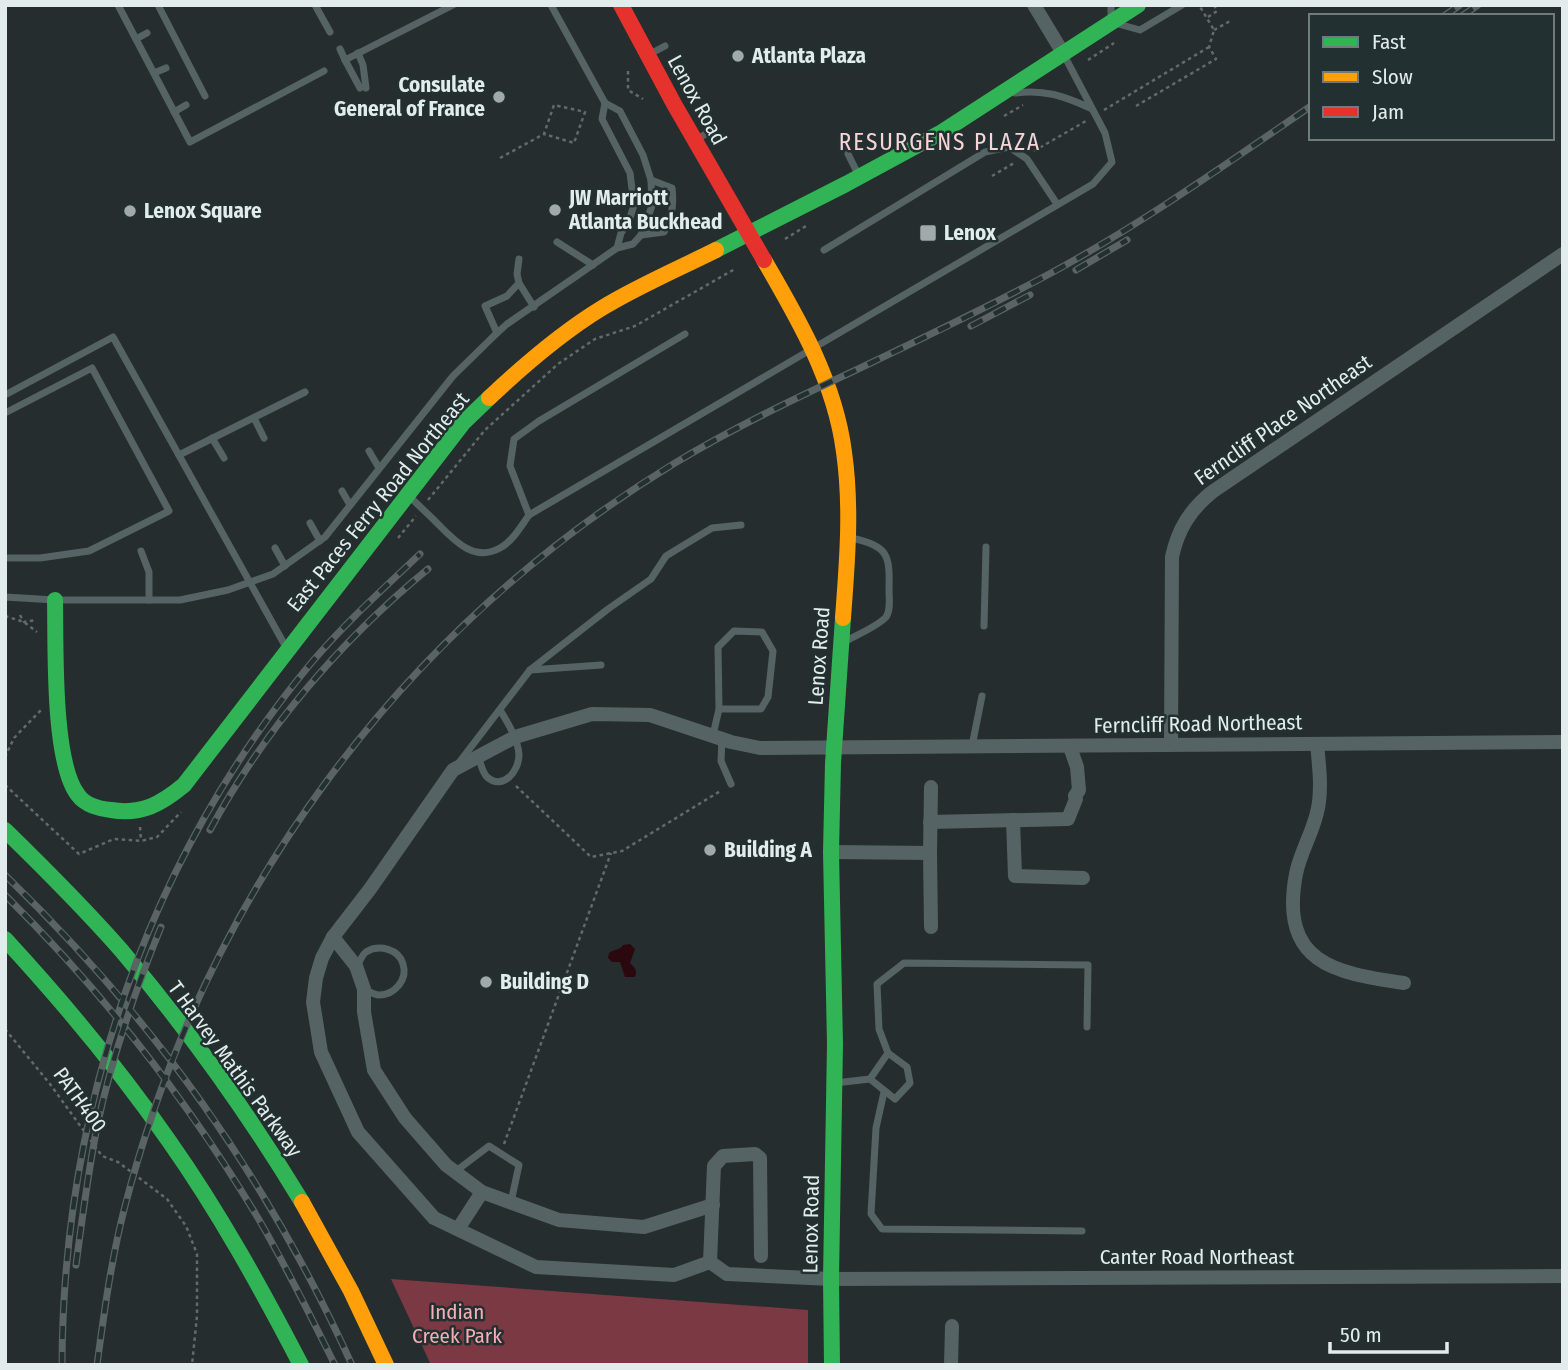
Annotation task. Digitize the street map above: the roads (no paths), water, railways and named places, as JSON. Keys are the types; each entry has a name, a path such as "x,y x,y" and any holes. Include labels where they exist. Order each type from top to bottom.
{"main road":[{"name":"Lenox Road","path":"621,5 814,351 832,400 844,450 848,538 833,748 831,852 834,1083 832,1365"},
{"name":"East Paces Ferry Road Northeast","path":"55,600 60,722 65,767 76,794 85,802 107,810 138,813 160,806 184,785 463,423 508,379 558,337 601,308 941,132 1063,53 1111,14 1138,5"},
{"name":"T Harvey Mathis Parkway","path":"5,830 131,962 235,1098 299,1197 354,1298 386,1365"},
{"path":"5,939 72,1012 172,1142 232,1236 301,1365"}],"street":[{"path":"1034,5 1063,53"},
{"name":"Ferncliff Place Northeast","path":"1171,745 1172,557 1181,528 1190,513 1212,492 1563,254"},
{"name":"Ferncliff Road Northeast","path":"453,770 514,737 593,714 650,715 760,748 1563,742"},
{"path":"1317,744 1319,807 1296,873 1294,912 1300,938 1318,959 1331,967 1353,975 1404,983"},
{"path":"930,822 1068,818 1075,796 1071,790 1069,762 1064,747"},
{"path":"453,770 333,937 322,958 316,978 313,1002 321,1052 358,1132 434,1218 536,1267 674,1275 710,1262 714,1166 717,1160 723,1156 755,1154 760,1158 761,1256"},
{"path":"930,787 931,927"},
{"path":"1013,820 1015,876 1083,878"},
{"path":"831,852 930,853"},
{"path":"333,937 356,966 364,989 364,1012 373,1070 405,1118 446,1165 482,1192 559,1220 644,1227 713,1205"},
{"path":"458,1229 482,1192"},
{"name":"Canter Road Northeast","path":"710,1262 727,1274 831,1279 1563,1276"},
{"path":"951,1365 952,1326"}],"lane":[{"path":"118,5 190,142 324,71"},
{"path":"158,5 205,96"},
{"path":"315,5 330,32"},
{"path":"5,597 55,600 180,600 228,590 273,574 320,541 453,376 497,333 617,248 634,243 641,234 652,206 651,180 643,155 620,111 605,103 551,5"},
{"path":"1111,14 1140,30 1182,5"},
{"path":"345,60 451,6"},
{"path":"136,39 147,33"},
{"path":"648,55 665,46"},
{"path":"340,49 363,88 363,65 358,53"},
{"path":"408,495 448,536 470,551 500,549 529,515 1093,184 1112,162 1105,133 1063,53"},
{"path":"155,73 166,68"},
{"path":"1002,95 1032,90 1048,92 1091,108"},
{"path":"605,103 602,119 630,173 634,205 617,248"},
{"path":"174,112 186,105"},
{"path":"694,140 715,129"},
{"path":"824,250 985,152 1009,146 1027,159 1057,204"},
{"path":"848,154 859,176"},
{"path":"641,234 664,232 674,202 672,188 651,180"},
{"path":"557,242 593,265"},
{"path":"519,259 519,283 534,307"},
{"path":"497,333 484,303 507,296 519,283"},
{"path":"529,515 510,466 514,439 539,421 685,334"},
{"path":"5,395 113,337 288,650"},
{"path":"5,413 92,368 169,511 89,551 40,558 5,558"},
{"path":"179,455 305,392"},
{"path":"254,418 264,438"},
{"path":"212,438 224,458"},
{"path":"369,452 379,468"},
{"path":"342,491 350,505"},
{"path":"310,523 320,541"},
{"path":"453,770 530,670 651,579 666,556 712,528 741,525"},
{"path":"841,644 885,618 889,611 890,563 872,543 848,538"},
{"path":"984,626 986,547"},
{"path":"275,548 285,566"},
{"path":"141,551 149,572 149,600"},
{"path":"719,709 761,709 768,697 773,651 762,632 734,631 718,647 718,737 721,761 731,784"},
{"path":"530,670 601,666"},
{"path":"972,747 982,696"},
{"path":"478,757 489,779 508,779 517,768 519,754 500,709"},
{"path":"356,966 365,953 379,947 394,951 403,964 403,979 393,992 378,995 364,989"},
{"path":"870,1079 895,1099 909,1083 907,1067 888,1054 879,1029 877,984 904,963 1088,965 1087,1027"},
{"path":"834,1083 870,1079 888,1054"},
{"path":"884,1092 876,1128 871,1214 883,1229 1082,1231"},
{"path":"456,1171 489,1146 519,1165 511,1203"}],"railway":[{"path":"1447,14 1460,5"},
{"path":"1465,14 1478,5"},
{"path":"97,1365 124,1210 159,1095 205,985 261,880 326,782 400,691 484,607 575,530 675,463 764,414 970,315 1073,261 1177,197 1309,107"},
{"path":"1076,270 1127,240"},
{"path":"971,326 1030,295"},
{"path":"62,1365 66,1269 78,1175 98,1082 126,992 161,904 203,819 254,739 312,662 364,606 420,554"},
{"path":"210,830 254,757 306,689 364,626 428,569"},
{"path":"5,875 110,985 202,1103 283,1229 352,1365"},
{"path":"5,895 109,1009 203,1132 268,1236 335,1365"},
{"path":"76,1265 97,1127 109,1076 124,1026 161,927"}],"place":[{"name":"Atlanta Plaza","path":"738,56"},
{"name":"Consulate General of France","path":"499,97"},
{"name":"JW Marriott Atlanta Buckhead","path":"555,210"},
{"name":"Lenox Square","path":"130,211"},
{"name":"Lenox","path":"928,233"},
{"name":"Building A","path":"710,850"},
{"name":"Building D","path":"486,982"}],"district":[{"name":"RESURGENS PLAZA","path":"940,142"}],"park label":[{"name":"Indian Creek Park","path":"457,1324"}]}
